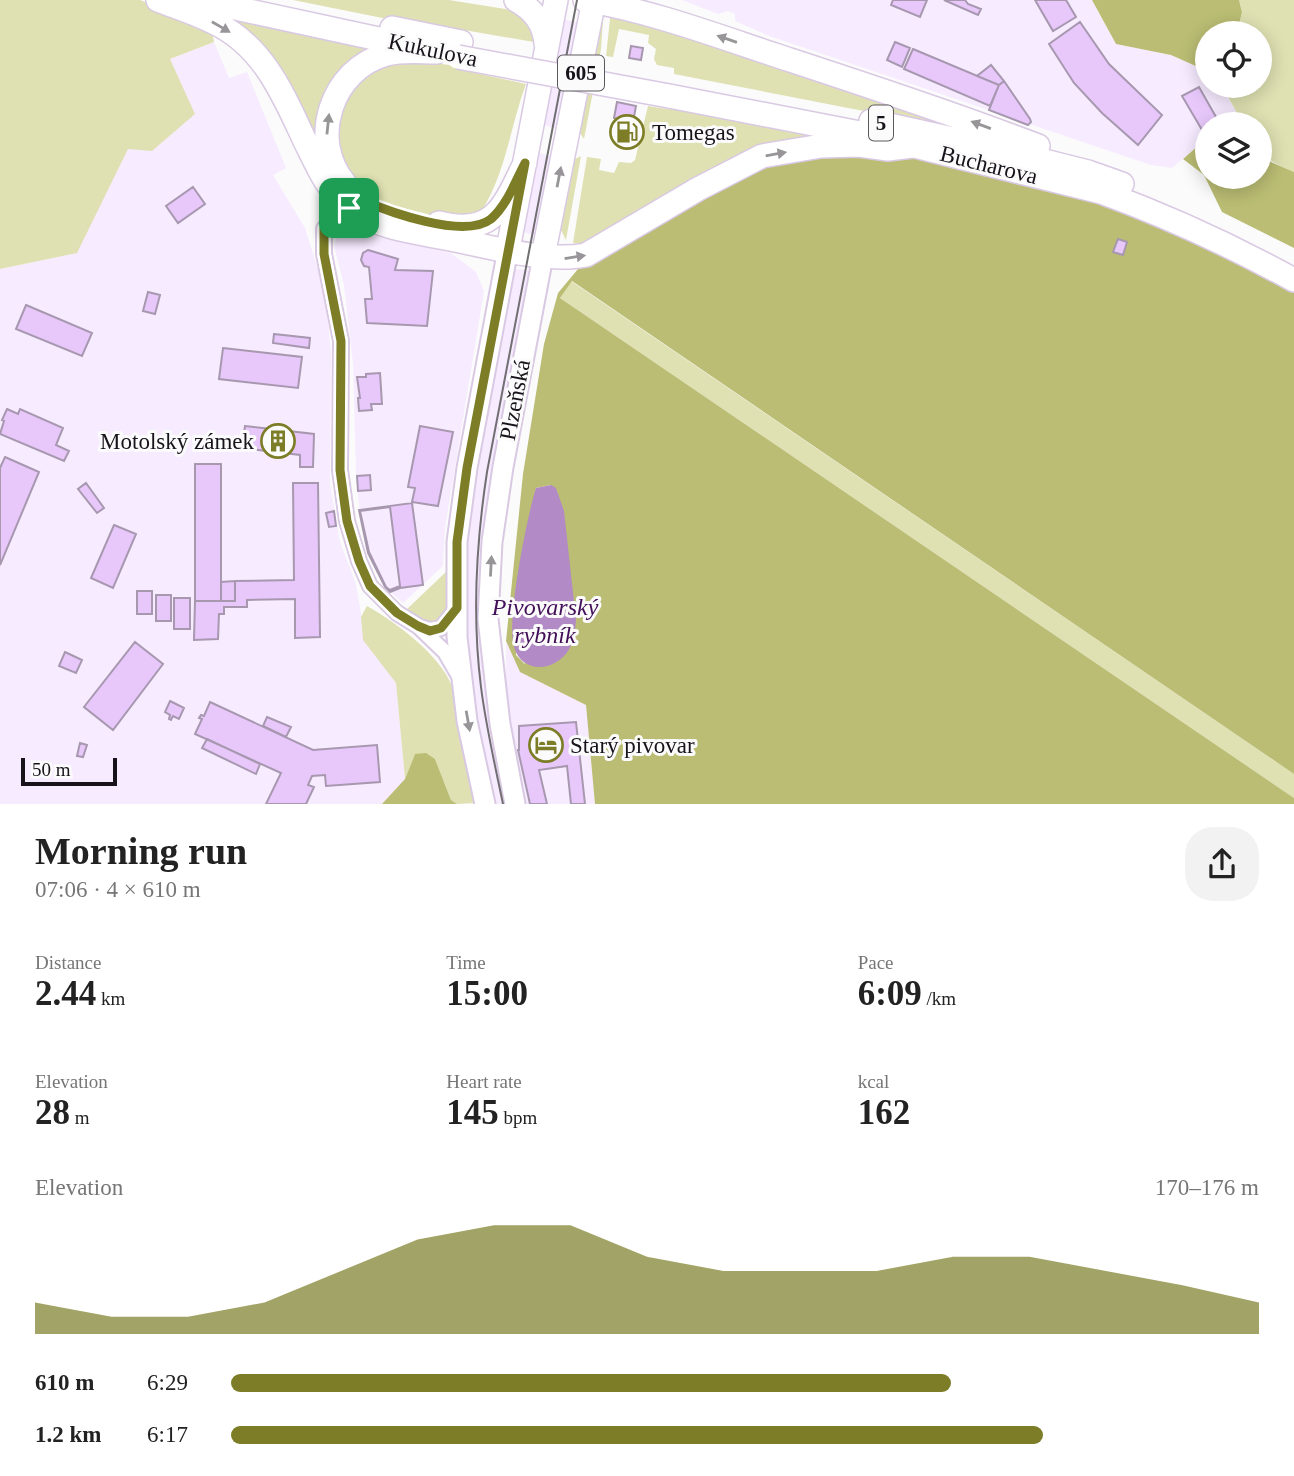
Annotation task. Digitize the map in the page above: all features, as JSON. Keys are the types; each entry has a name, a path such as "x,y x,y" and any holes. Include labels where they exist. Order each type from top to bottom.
{"main road":[{"path":"158,0 214,22 236,36 257,55 276,79 323,178 334,194 354,204 381,224 543,256 567,259 586,255 698,189 762,156 821,146 859,145 888,149 912,146"},
{"name":"Kukulova","path":"198,0 436,52 460,49"},
{"name":"Kukulova","path":"249,0 460,49 671,89"},
{"path":"516,0 527,6 539,19 545,33 546,54"},
{"name":"Plzeňská","path":"485,804 467,721 457,637 457,542 465,480 556,0"},
{"path":"632,0 681,23"},
{"path":"591,1 681,23 882,90 1000,131 1045,149 1088,172"},
{"name":"Plzeňská","path":"515,804 500,724 488,619 492,542 503,467 591,1"},
{"path":"354,204 328,151 328,118 337,92 348,78 361,68 387,54 436,52"},
{"name":"Bucharova","path":"671,89 902,127 1088,172 1213,231 1294,263"},
{"name":"Bucharova","path":"671,89 1101,192 1168,211"},
{"path":"354,204 463,228 474,226 486,223 500,210 525,163"},
{"name":"Bucharova","path":"1213,231 1294,280"}],"street":[{"path":"354,204 330,221 324,229 324,254 341,341 340,470 347,521 370,586 397,613 430,631 441,628 457,608"},
{"path":"418,626 445,652 462,680"}],"shaded area":[{"path":"682,0 1092,0 1116,44 1171,55 1195,66 1195,98 1228,98 1236,112 1195,112 1195,148 1172,168 1151,165 769,36 735,21 735,14 728,11 718,14"},
{"path":"563,19 577,24 559,125 555,129 542,124"},
{"path":"214,42 229,78 247,72 286,168 273,175 305,228 325,292 331,353 330,484 340,542 356,584 365,638 396,683 405,779 382,804 0,804 0,269 76,253 170,59"},
{"path":"540,153 552,157 538,235 535,236 521,231 537,155"},
{"path":"348,230 451,253 476,272 484,291 445,528 443,566 403,603 385,587 368,553 361,526 356,474 353,364 344,285 334,246 338,234"},
{"path":"517,269 528,270 530,273 483,653 494,745 507,804 493,804 465,643 465,557 474,474 512,274"},
{"path":"506,641 520,672 586,705 595,804 523,804 506,711"}],"green space":[{"path":"0,0 140,0 211,27 214,42 170,59 195,114 152,151 128,149 77,253 0,269"},
{"path":"293,0 449,0 518,11 531,30 534,42 464,30 462,34"},
{"path":"1092,0 1239,0 1242,12 1240,21 1195,21 1195,66 1171,55 1116,44"},
{"path":"1239,0 1294,0 1294,172 1272,161 1272,112 1236,112 1229,98 1272,98 1272,21 1240,21 1242,12"},
{"path":"604,7 601,49 584,139 578,130"},
{"path":"210,10 387,45 362,57 317,146"},
{"path":"611,10 987,135 674,74 674,68 657,65 654,59 656,49 648,43 649,35 619,29 613,57 606,56"},
{"path":"404,59 457,66 457,69 526,84 502,166 481,212 484,217 442,218 381,202 360,189 339,160 337,111 361,76"},
{"path":"648,106 667,109 668,106 809,133 809,136 774,143 734,157 586,244 573,243 587,157 601,159 599,170 614,173 619,162 631,163 635,160"},
{"path":"1195,148 1195,168 1183,159"},
{"path":"581,156 566,240 559,226 573,160"},
{"path":"858,156 888,161 912,158 1076,197 1174,233 1294,293 1294,774 572,281 560,298 1294,798 1294,804 595,804 586,705 520,672 506,641 523,474 544,344 558,293 578,269 590,266 703,199 765,167 822,157","holes":["551,485 525,664 516,655 536,488"]},
{"path":"1272,162 1294,172 1294,248 1222,212 1211,189 1272,189"},
{"path":"571,281 1294,774 1294,798 560,298"},
{"path":"449,569 448,605 441,620 424,623 405,611"},
{"path":"367,606 416,640 446,674 452,686 475,803 457,804 451,800 435,759 415,754 405,779 396,683 363,640 361,617"},
{"path":"426,753 435,759 451,800 457,804 382,804 405,779 415,754"}],"water":[{"name":"Pivovarský rybník","path":"551,485 556,488 564,511 576,620 568,651 555,663 539,667 531,666 518,656 512,634 513,616 523,544 536,488"}],"building":[{"path":"893,0 927,0 920,17 891,5"},
{"path":"944,0 965,0 981,9 978,15"},
{"path":"1035,0 1066,0 1076,17 1053,31"},
{"path":"1080,22 1109,64 1162,115 1138,145 1074,83 1049,44"},
{"path":"895,42 910,48 902,67 887,60"},
{"path":"631,46 643,48 641,60 629,58"},
{"path":"913,49 999,85 990,106 904,69"},
{"path":"991,65 1004,81 999,85 977,76"},
{"path":"1004,81 1030,119 1028,125 989,110 999,85"},
{"path":"1195,89 1195,98 1205,98 1213,112 1195,112 1195,118 1182,96"},
{"path":"617,102 636,106 633,122 614,118"},
{"path":"193,187 205,204 178,223 166,206"},
{"path":"1118,239 1127,242 1123,255 1113,252"},
{"path":"368,250 398,259 395,270 433,271 427,326 367,323 365,299 372,299 369,267 364,266 361,260 363,253"},
{"path":"148,292 160,295 155,314 143,311"},
{"path":"26,305 92,333 82,356 16,329"},
{"path":"274,334 310,338 309,348 273,343"},
{"path":"223,348 302,357 298,388 219,379"},
{"path":"380,373 382,404 371,404 372,410 359,411 357,377"},
{"path":"7,409 18,414 20,409 63,428 56,445 69,451 64,461 0,434"},
{"name":"Motolský zámek","path":"245,426 314,434 313,467 300,467 300,455 242,448"},
{"path":"420,426 453,432 438,506 412,502 415,488 408,487"},
{"path":"5,457 39,472 0,565 0,468"},
{"path":"195,464 221,464 221,601 195,601"},
{"path":"370,475 371,490 358,491 357,476"},
{"path":"86,483 104,508 97,513 78,489"},
{"path":"293,483 318,483 320,637 295,638 295,599 247,600 247,607 224,607 224,614 219,614 218,639 194,640 195,601 235,601 235,581 294,580"},
{"path":"412,503 423,585 390,592 385,587 368,553 359,510","holes":["390,507 400,586 390,590 386,587 369,552 360,511"]},
{"path":"334,511 336,526 329,527 326,513"},
{"path":"114,525 136,534 113,588 91,578"},
{"path":"235,581 235,601 221,601 221,582"},
{"path":"137,591 152,591 152,614 137,614"},
{"path":"156,595 171,595 171,621 156,621"},
{"path":"174,598 190,598 190,629 174,629"},
{"path":"135,642 163,664 113,730 84,707"},
{"path":"65,652 82,660 76,673 59,666"},
{"path":"170,701 184,708 179,719 173,716 169,719 170,715 165,712"},
{"path":"210,702 313,750 377,745 380,782 326,786 325,775 312,776 308,785 314,787 306,804 266,804 281,773 195,734 202,719 199,718 204,716"},
{"path":"267,717 291,727 286,737 263,726"},
{"path":"576,722 585,804 571,804 567,766 539,770 547,804 530,804 518,750 519,726"},
{"path":"207,739 260,764 256,774 202,748"},
{"path":"80,743 87,745 83,757 77,756"}],"tram line":[{"path":"503,804 485,717 478,660 476,580 480,526 487,472 577,0"}],"place":[{"name":"Tomegas","path":"627,132"},
{"name":"Motolský zámek","path":"278,441"},
{"name":"Starý pivovar","path":"546,745"}],"route":[{"path":"525,163 467,468 457,542 457,608 441,628 430,631 397,613 370,586 347,521 340,470 341,341 324,254 324,229 330,221 349,208 359,199 382,209 454,227 463,228 486,223 500,210 525,163"}]}
